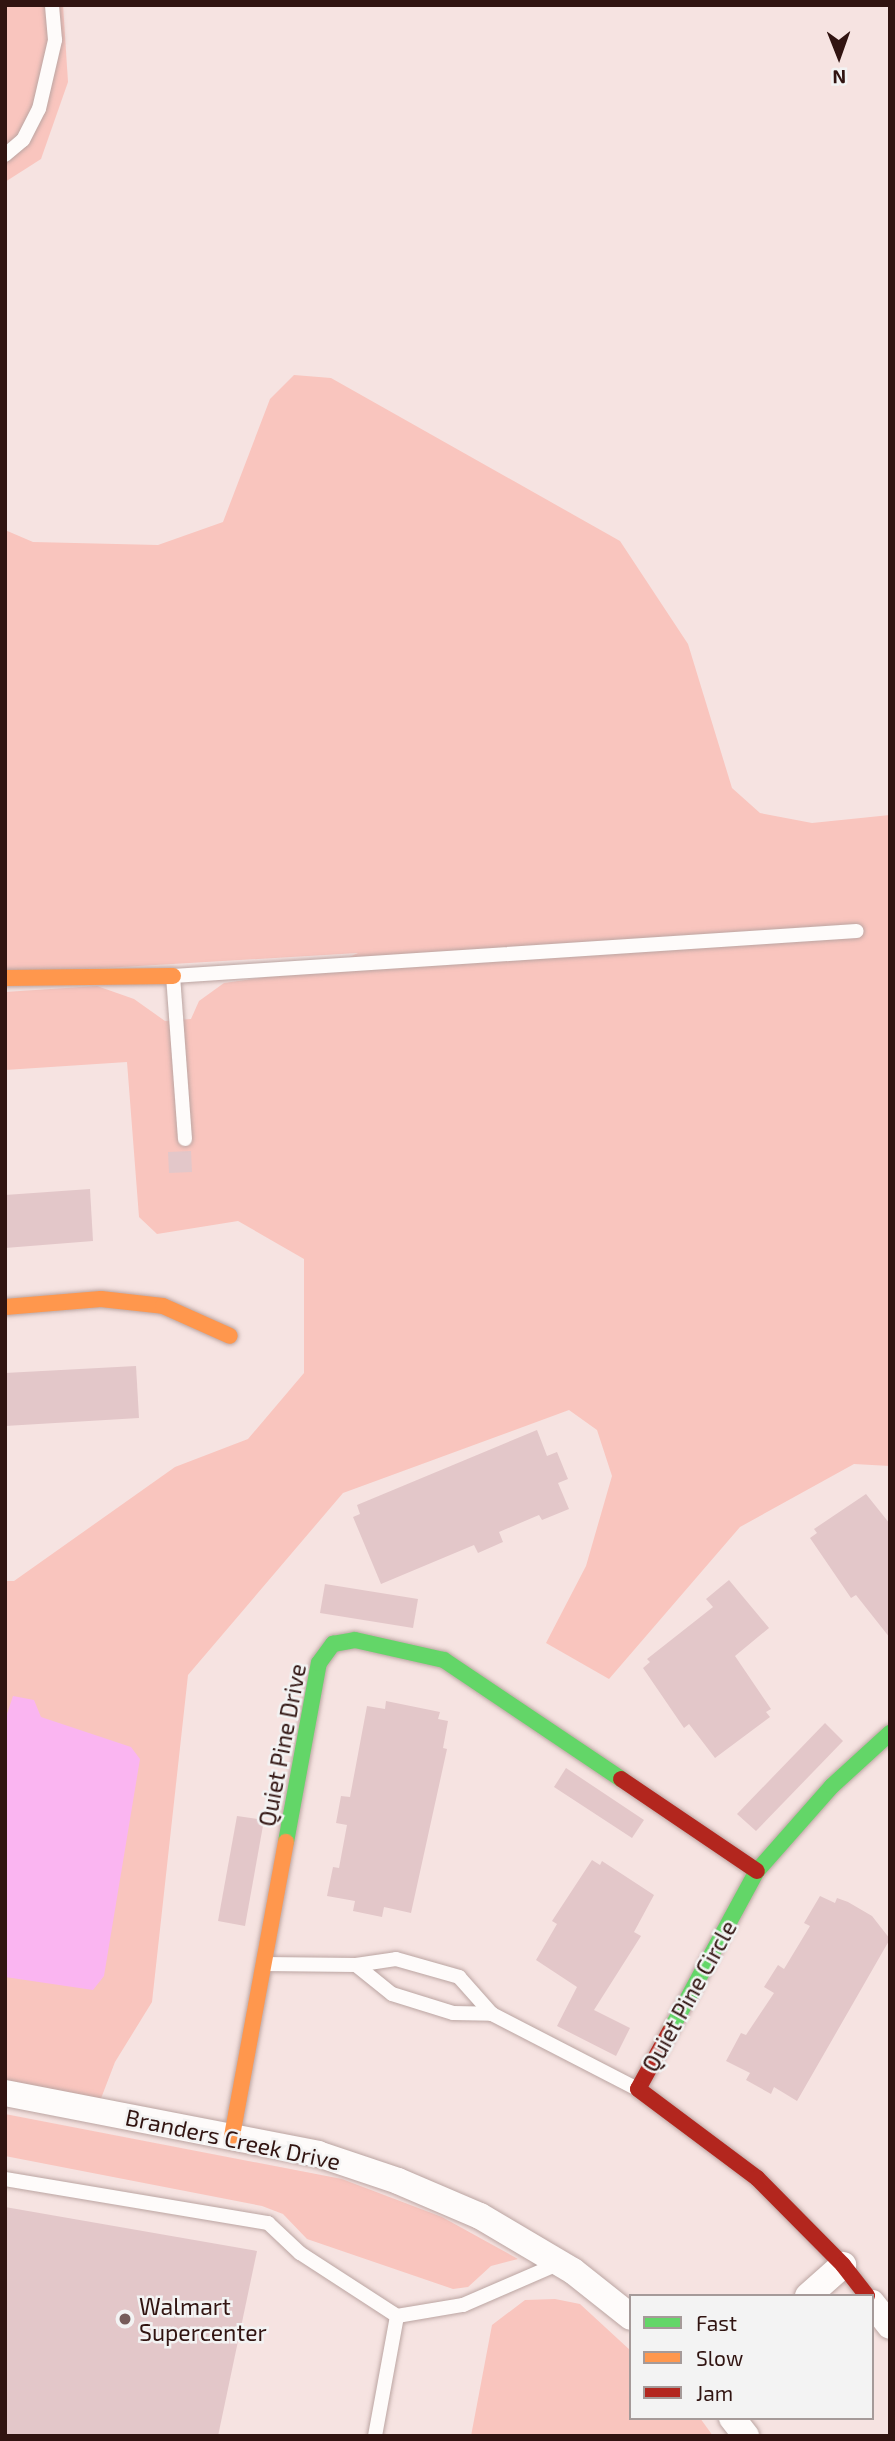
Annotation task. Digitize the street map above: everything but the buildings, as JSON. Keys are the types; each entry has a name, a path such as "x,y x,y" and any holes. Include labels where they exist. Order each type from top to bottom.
{"street":[{"path":"5,978 173,976"},
{"path":"5,1307 101,1299 163,1306 230,1336"},
{"name":"Quiet Pine Drive","path":"232,2136 319,1662 333,1644 344,1641 422,1652 444,1660 757,1871"},
{"name":"Quiet Pine Circle","path":"865,2294 843,2265 757,2178 638,2089 757,1871 832,1786 890,1733"},
{"name":"Branders Creek Drive","path":"5,2093 318,2154 398,2181 480,2216 560,2263 629,2315"},
{"path":"810,2294 843,2265"},
{"path":"874,2306 890,2326"},
{"path":"734,2420 746,2436"}],"lane":[{"path":"5,155 23,140 40,109 53,51 52,5"},
{"path":"185,1139 173,976 857,931"},
{"path":"262,1965 356,1965 396,1959 459,1977 492,2014 638,2089"},
{"path":"356,1965 392,1994 453,2013 492,2014"},
{"path":"5,2179 268,2223 300,2253 397,2316 463,2305 560,2263"},
{"path":"375,2436 397,2316"}],"shaded area":[{"path":"5,5 63,5 68,82 41,159 5,182"},
{"path":"294,375 331,378 620,541 688,644 732,788 760,813 812,823 890,815 890,1466 854,1464 740,1527 609,1679 546,1643 586,1566 612,1476 597,1430 569,1410 343,1493 188,1675 152,2002 115,2062 100,2101 5,2084 5,1581 14,1581 175,1467 248,1439 304,1373 304,1259 238,1221 157,1234 139,1217 127,1062 5,1070 5,992 97,986 134,999 165,1021 191,1019 199,1001 224,983 323,969 358,953 5,974 5,530 33,542 158,545 223,522 270,399"},
{"path":"13,1696 34,1700 41,1717 131,1747 140,1759 104,1976 93,1990 5,1977 5,1720"},
{"path":"5,2114 342,2179 442,2217 518,2259 491,2266 468,2287 453,2289 307,2239 283,2214 262,2206 5,2156"},
{"path":"555,2299 580,2304 629,2349 629,2420 701,2420 713,2436 471,2436 492,2325 525,2300"}],"traffic: fast":[{"path":"286,1842 319,1663 333,1644 355,1640 444,1660 621,1779"},
{"path":"670,2031 757,1871 832,1786 890,1733"}],"traffic: slow":[{"path":"5,978 173,976"},
{"path":"5,1307 101,1299 163,1306 230,1336"},
{"path":"232,2136 286,1842"}],"traffic: jam":[{"path":"621,1779 757,1871"},
{"path":"670,2031 638,2089 757,2178 843,2265 865,2294"}],"place":[{"name":"Walmart Supercenter","path":"125,2319"}]}
